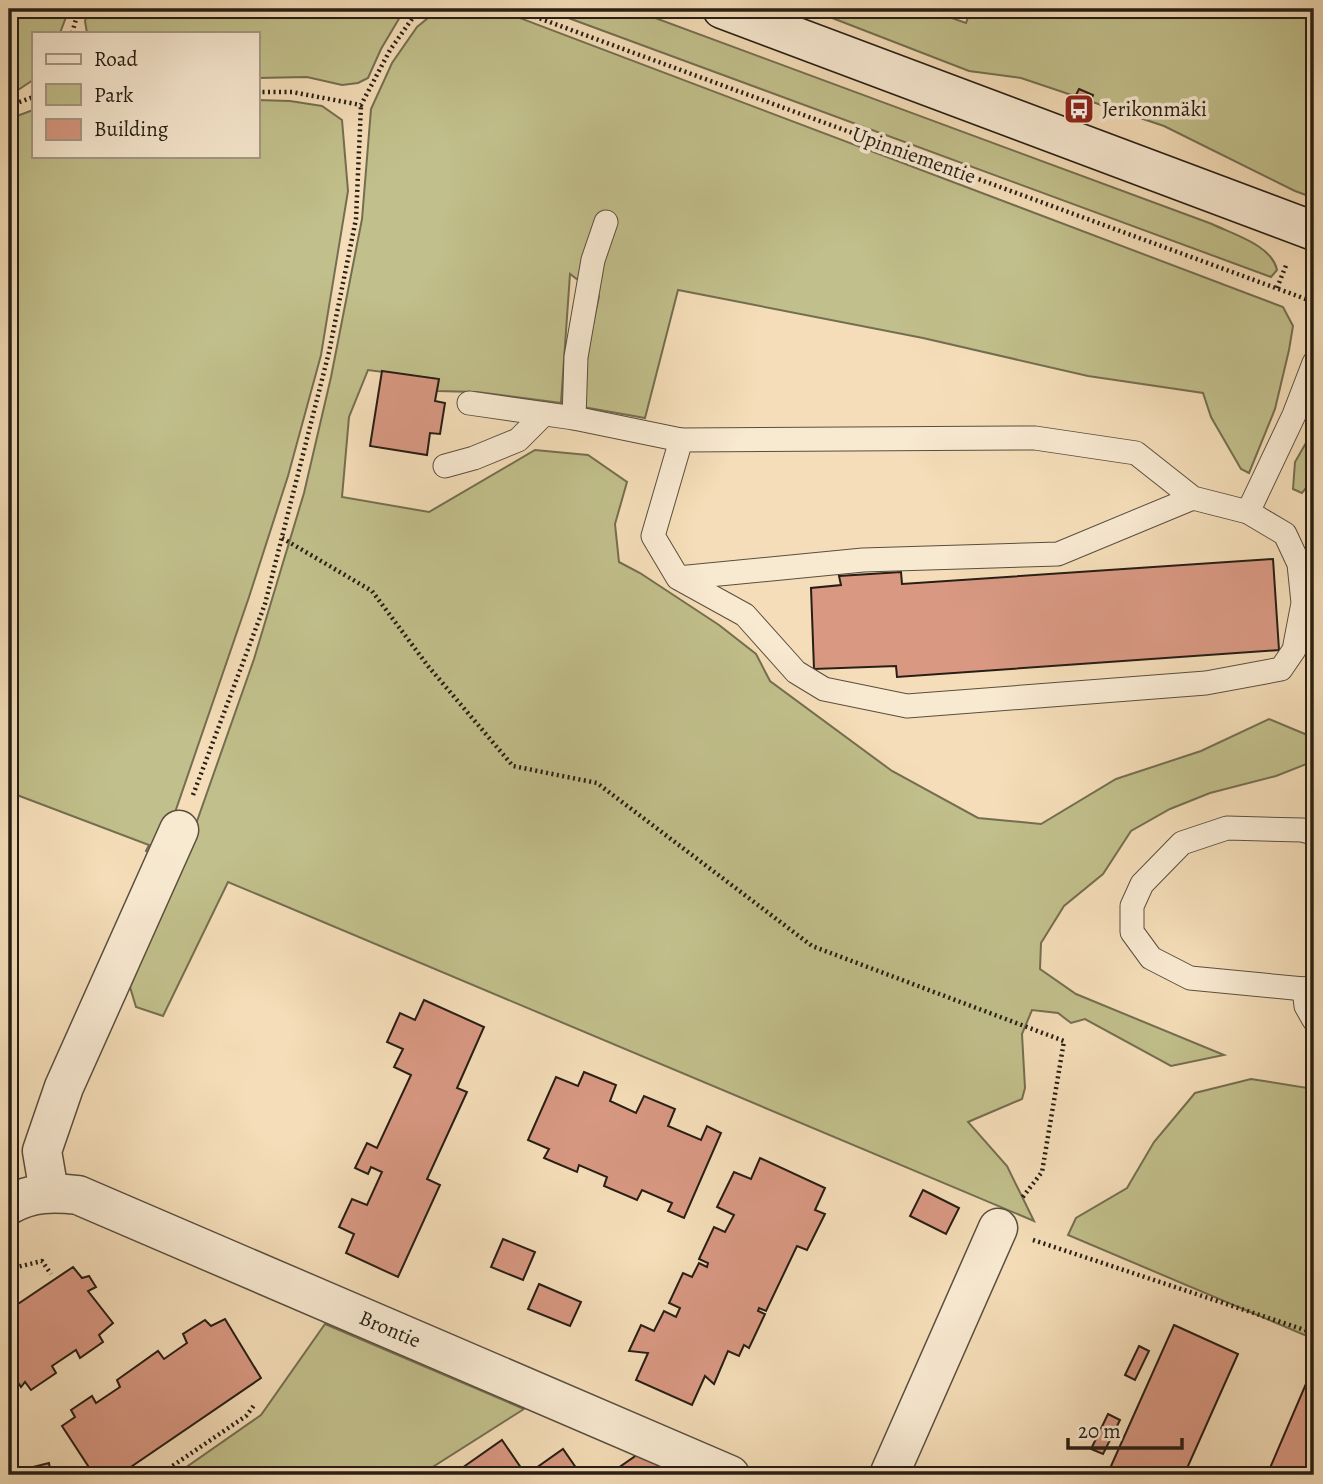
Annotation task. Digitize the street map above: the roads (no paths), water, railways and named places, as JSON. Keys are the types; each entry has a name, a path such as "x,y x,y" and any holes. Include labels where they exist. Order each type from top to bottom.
{"street":[{"path":"722,9 1314,231"},
{"path":"49,1192 43,1151 64,1087 179,830"},
{"name":"Brontie","path":"9,1205 18,1199 49,1192 78,1195 730,1475"},
{"path":"889,1475 998,1228"}],"lane":[{"path":"575,418 576,357 593,260 606,222"},
{"path":"1248,512 1294,415 1314,363"},
{"path":"469,403 575,418 681,440 1035,438 1136,453 1193,498 1248,512 1285,534 1307,562 1294,650 1281,668 1206,683 907,706 824,690 796,672 745,615 678,578 653,536 681,440"},
{"path":"444,466 474,458 518,440 544,414"},
{"path":"678,578 863,560 1058,554 1193,498"},
{"path":"1314,833 1302,830 1227,828 1182,843 1142,884 1132,906 1132,932 1151,958 1190,978 1309,989 1306,1006 1314,1020"}],"place":[{"name":"Jerikonmäki","path":"1079,109"}]}
